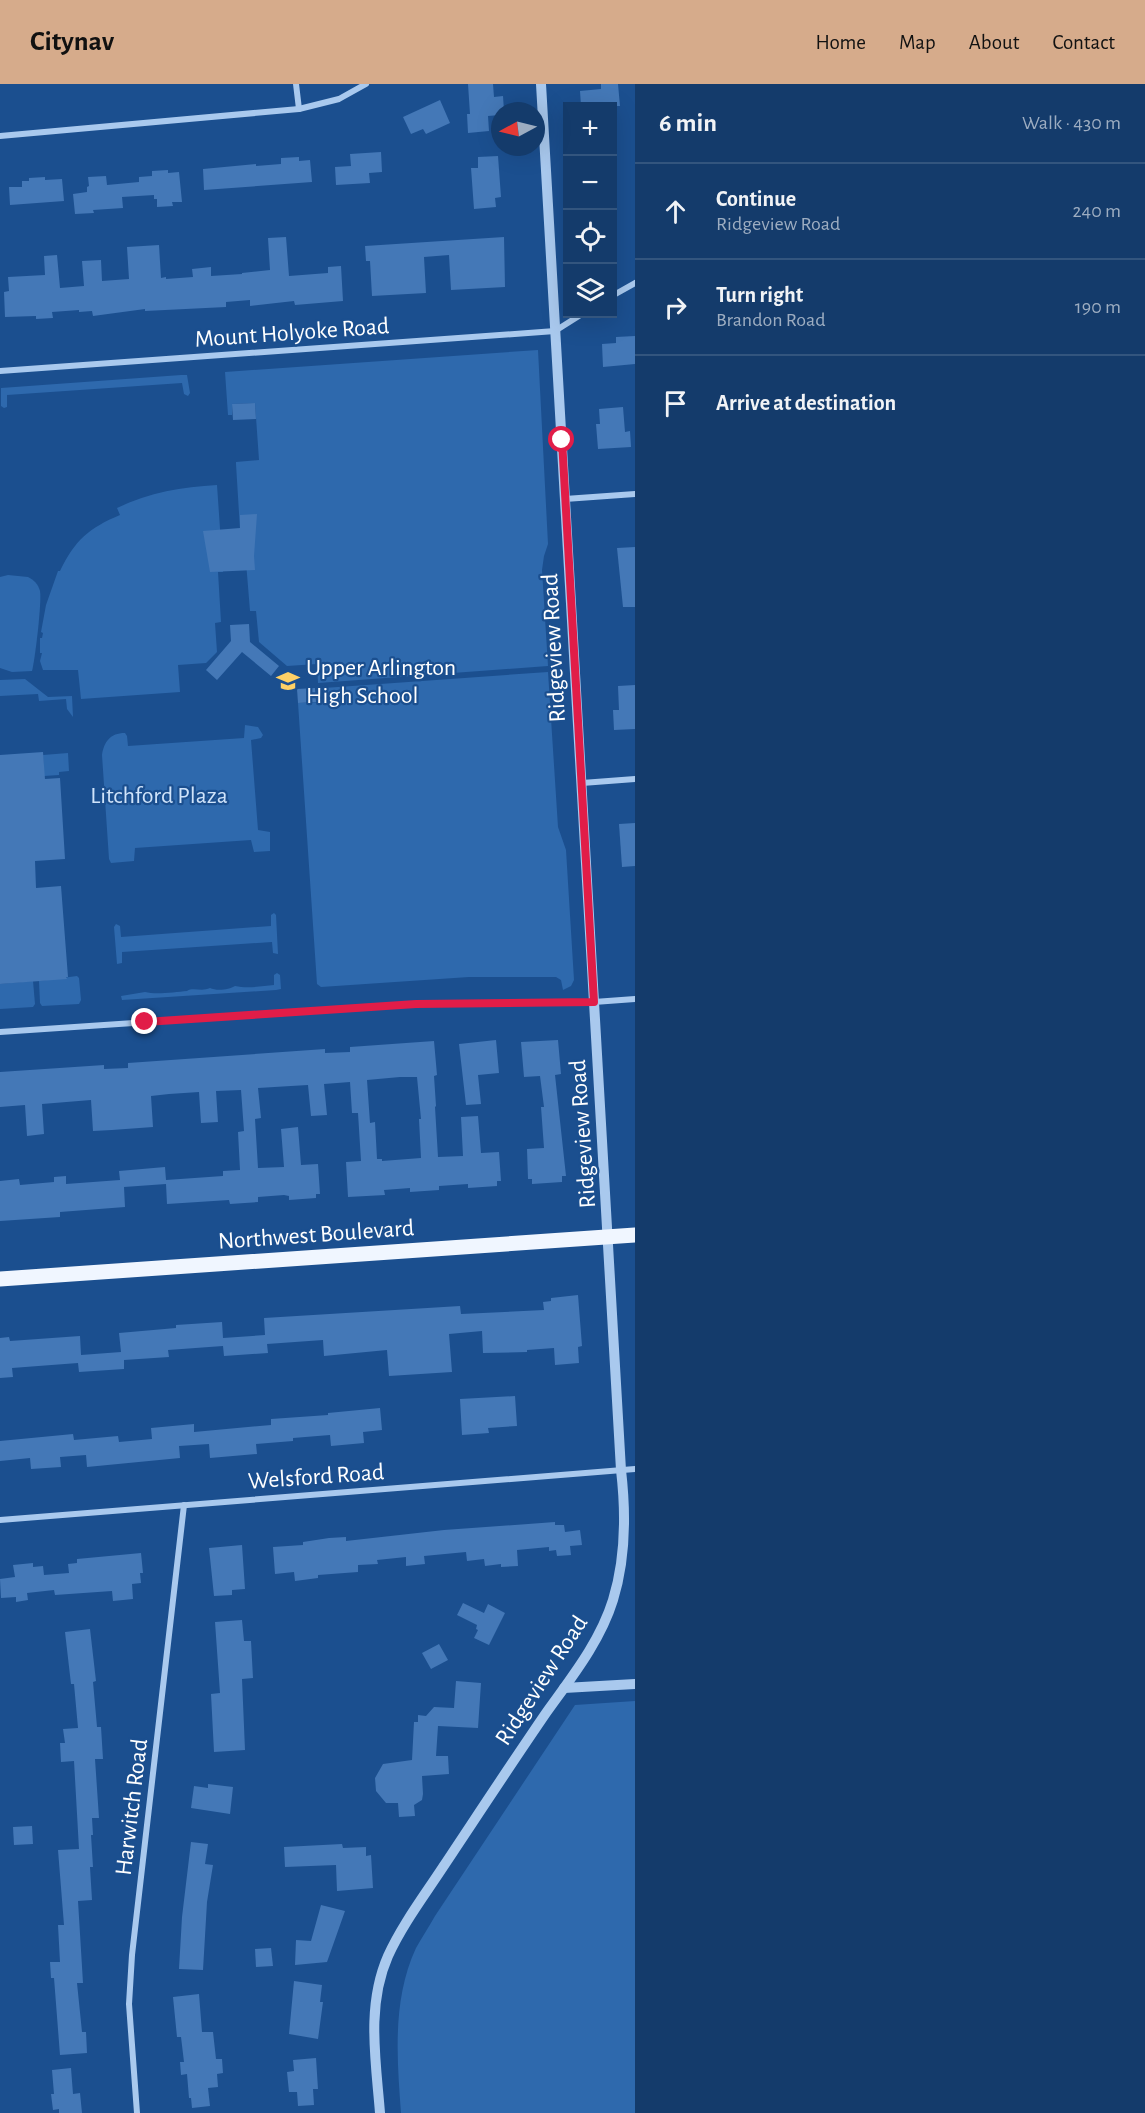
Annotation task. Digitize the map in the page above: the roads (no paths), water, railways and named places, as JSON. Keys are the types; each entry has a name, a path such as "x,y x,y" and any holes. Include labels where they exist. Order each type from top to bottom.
{"main road":[{"name":"Northwest Boulevard","path":"0,1280 635,1235"}],"street":[{"path":"296,84 299,109"},
{"path":"0,136 299,109 339,99 366,84"},
{"name":"Ridgeview Road","path":"380,2113 374,2033 380,1984 388,1956 418,1904 585,1658 607,1618 613,1599 624,1540 625,1501 621,1470 541,84"},
{"path":"617,293 635,283"},
{"name":"Mount Holyoke Road","path":"0,371 555,331 576,318"},
{"path":"566,499 635,494"},
{"path":"582,783 635,779"},
{"path":"0,1032 416,1004 594,1002 635,999"},
{"name":"Welsford Road","path":"0,1520 635,1469"},
{"name":"Harwitch Road","path":"137,2113 129,2004 132,1955 184,1505"},
{"path":"564,1688 635,1684"}],"place":[{"name":"Upper Arlington High School","path":"288,681"}],"park label":[{"name":"Litchford Plaza","path":"159,795"}]}
